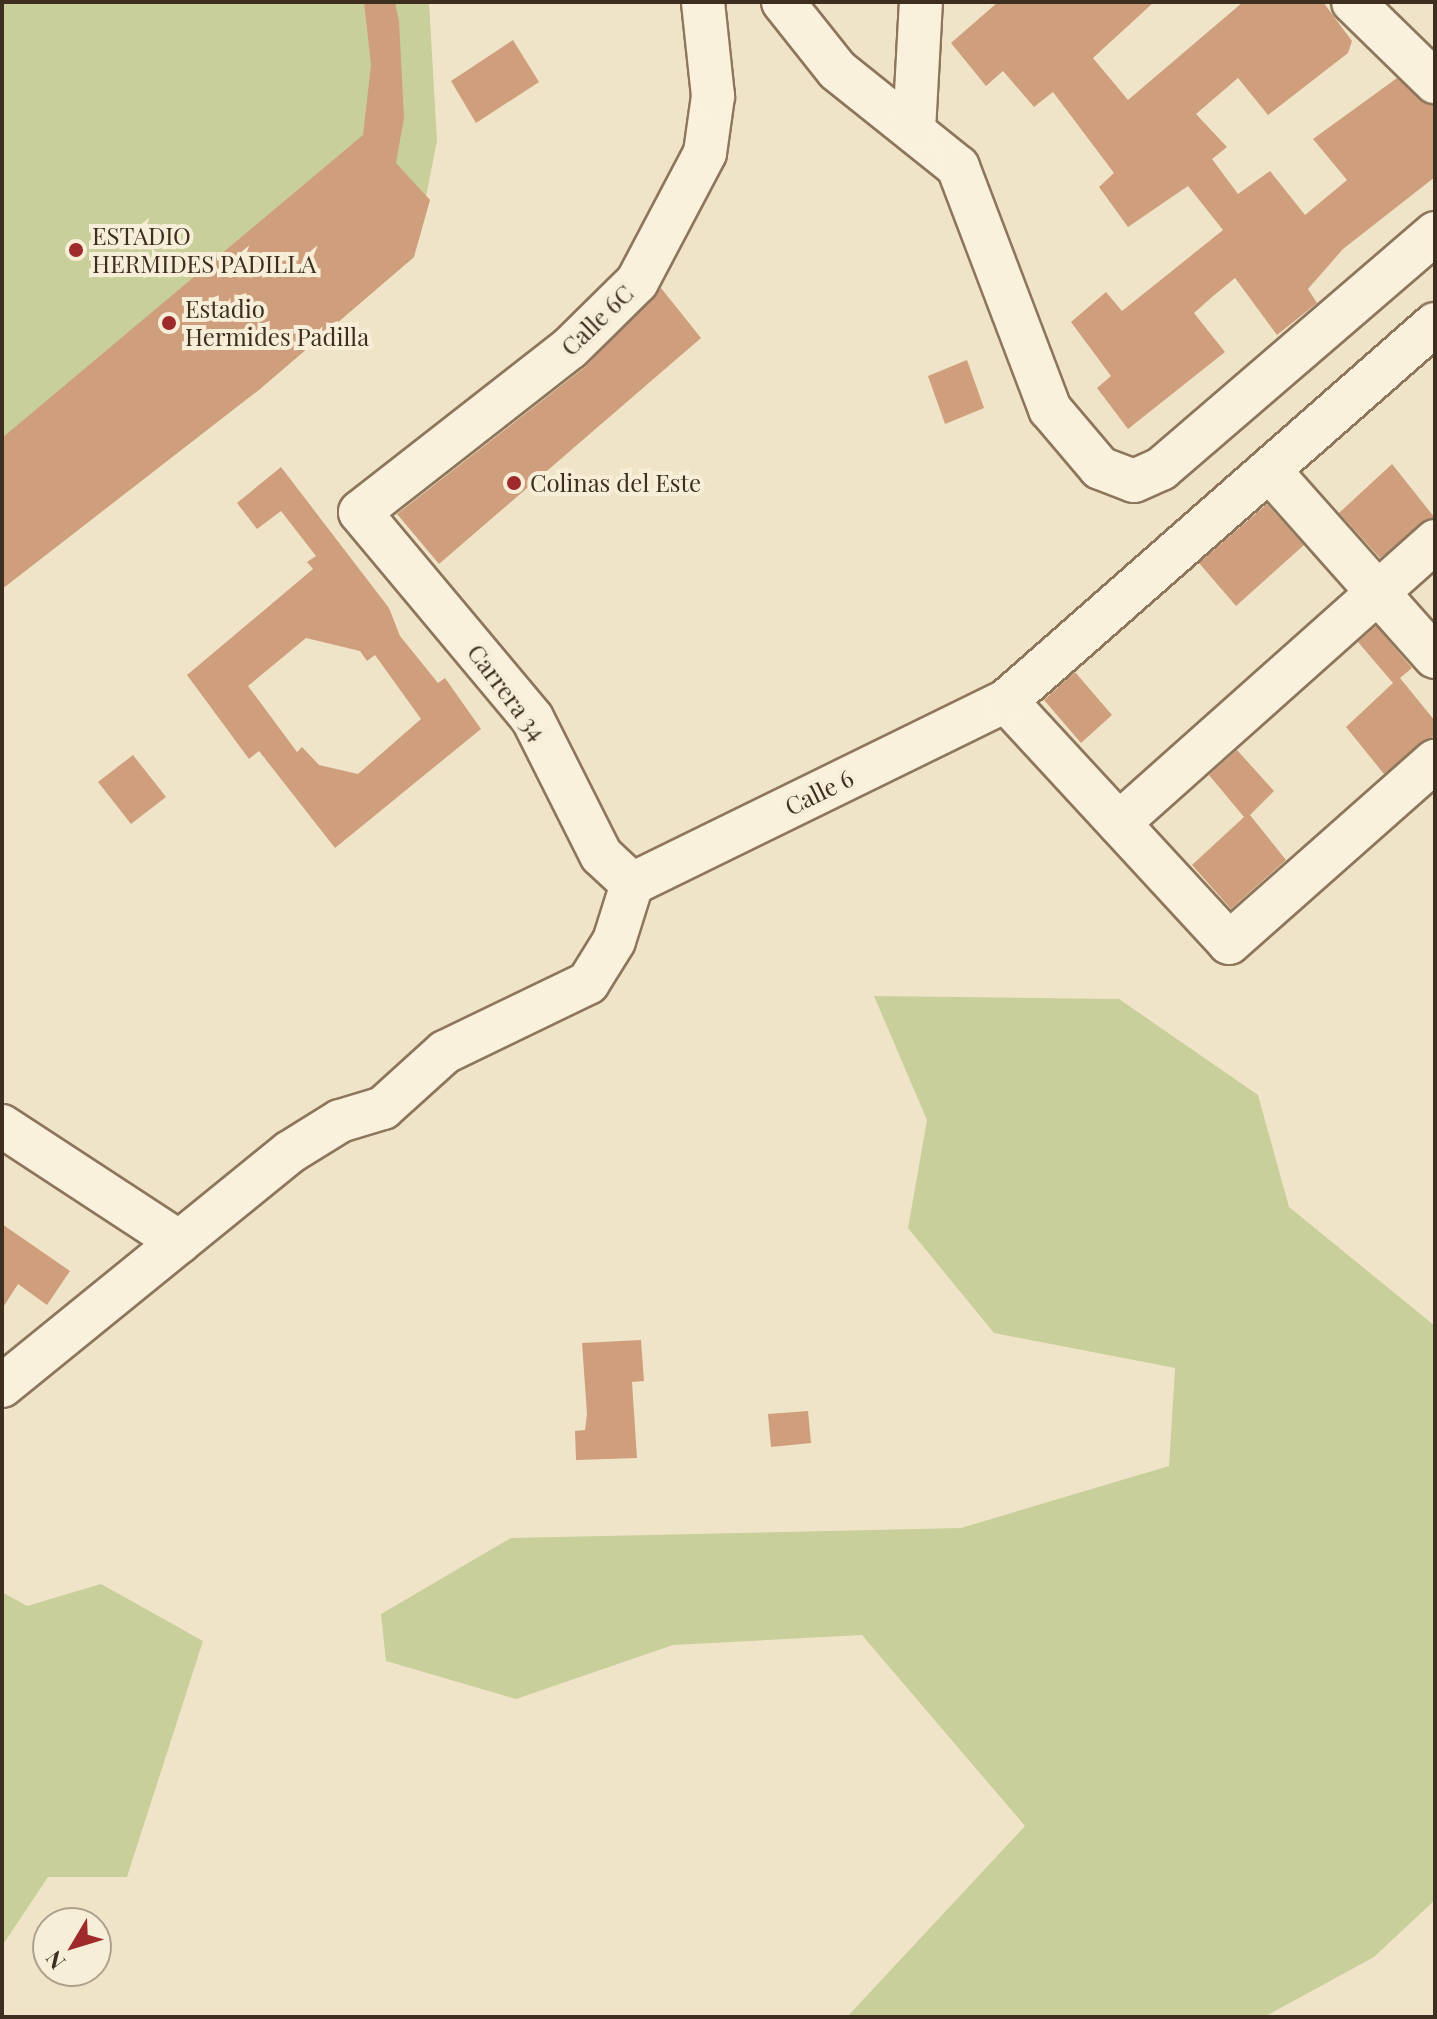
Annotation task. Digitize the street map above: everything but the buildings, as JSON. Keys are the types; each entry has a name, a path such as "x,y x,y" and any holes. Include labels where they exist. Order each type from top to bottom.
{"street":[{"name":"Calle 6C","path":"360,512 570,348 637,282 705,153 713,96 703,2"},
{"path":"783,2 866,95 958,167 1050,409 1100,468 1134,481 1161,469 1435,233"},
{"path":"914,130 921,2"},
{"path":"1353,2 1435,82"},
{"path":"866,95 917,50"},
{"name":"Calle 6","path":"632,884 1006,701 1435,324"},
{"path":"1269,470 1435,657"},
{"name":"Carrera 34","path":"360,512 532,718 601,855 632,884"},
{"path":"1119,823 1435,541"},
{"path":"1006,701 1229,943 1435,761"},
{"path":"8,1372 179,1242 290,1152 340,1121 383,1108 445,1052 588,983 614,941 632,884"},
{"path":"2,1126 179,1242"}],"green space":[{"name":"Estadio Hermides Padilla","path":"2,2 429,2 437,141 414,257 260,389 2,589"},
{"path":"874,996 1119,999 1258,1095 1289,1207 1435,1326 1435,1900 1374,1957 1264,2017 847,2017 1025,1826 862,1635 673,1645 516,1699 386,1661 381,1614 511,1538 961,1528 1169,1466 1175,1368 994,1333 908,1228 927,1120"},
{"path":"101,1584 203,1641 127,1877 48,1877 2,1946 2,1592 27,1606"}],"place":[{"name":"ESTADIO HERMIDES PADILLA","path":"76,250"},
{"name":"Estadio Hermides Padilla","path":"169,323"},
{"name":"Colinas del Este","path":"514,483"}]}
